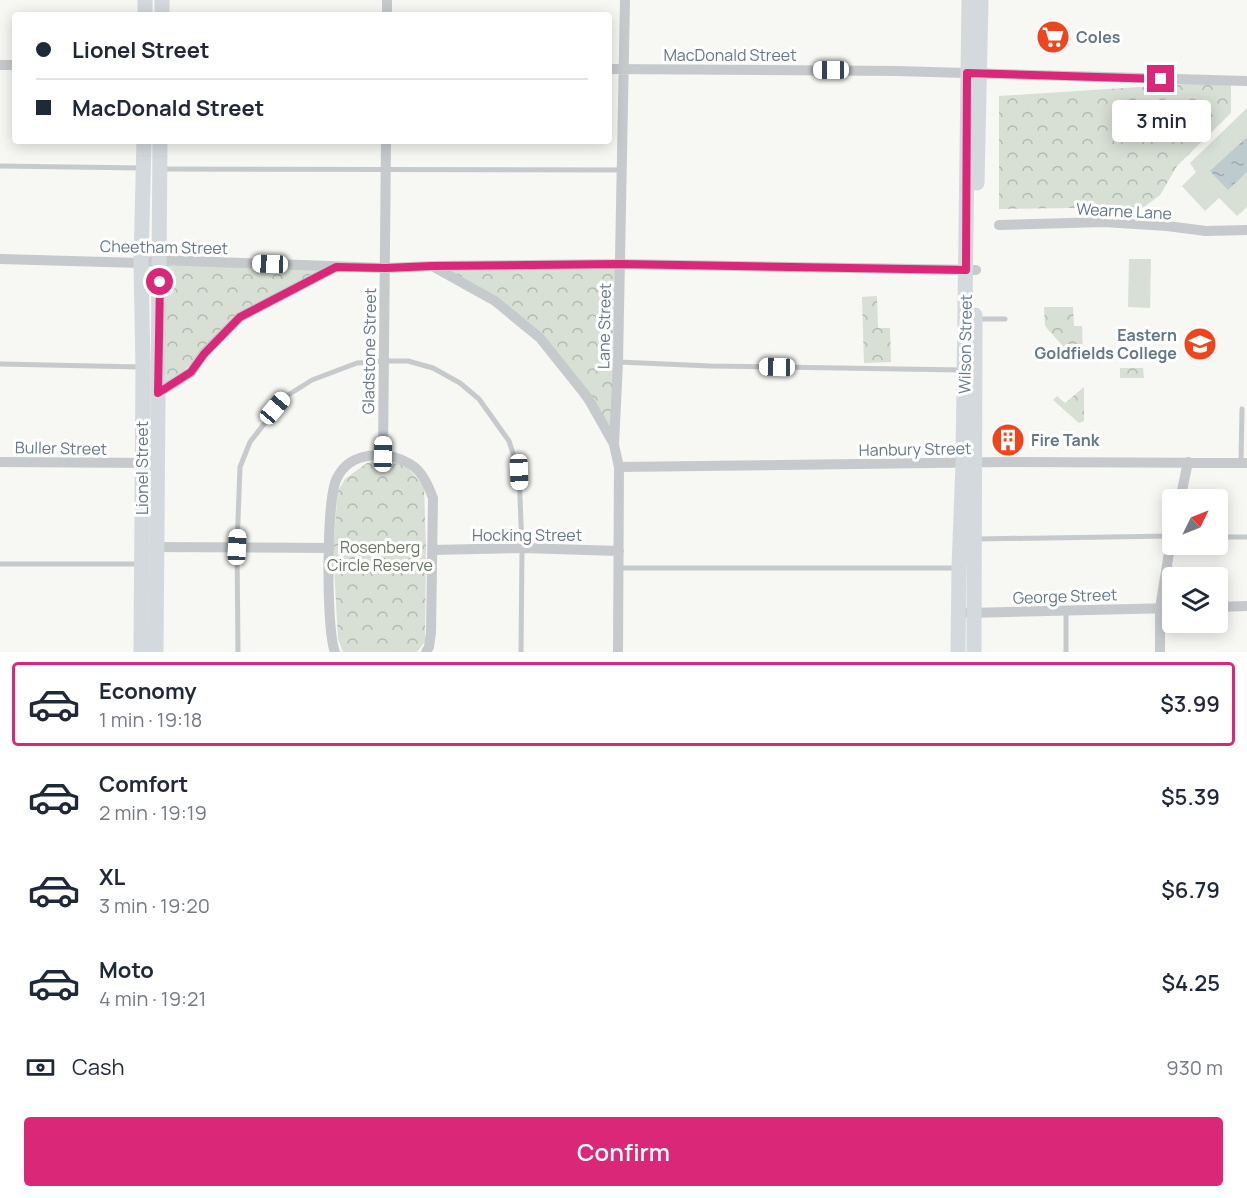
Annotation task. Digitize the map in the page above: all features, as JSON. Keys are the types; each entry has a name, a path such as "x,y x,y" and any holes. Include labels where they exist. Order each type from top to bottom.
{"street":[{"name":"Lane Street","path":"618,652 619,467 614,445 618,362 625,0"},
{"name":"Wilson Street","path":"958,652 959,568 969,463 973,74 969,0"},
{"name":"Wilson Street","path":"973,74 981,0"},
{"name":"MacDonald Street","path":"612,69 885,71 1247,81"},
{"name":"Lionel Street","path":"144,144 141,262 143,367 150,464 149,547 156,652"},
{"name":"Lionel Street","path":"150,464 158,393 160,144"},
{"name":"Gladstone Street","path":"383,454 386,144"},
{"name":"Wearne Lane","path":"999,225 1104,222 1206,231 1247,230"},
{"name":"Cheetham Street","path":"0,259 141,262 160,260 386,268 620,264 971,270"},
{"path":"432,266 495,301 540,338 588,398 614,445"},
{"path":"158,393 191,372 204,354 240,317 336,267"},
{"name":"Wilson Street","path":"970,319 964,370 975,539 974,652"},
{"path":"335,652 330,636 329,548 333,489 342,470 354,460 383,454 410,464 428,483 433,498 431,632 426,652"},
{"name":"Buller Street","path":"0,462 150,464"},
{"path":"1182,489 1188,462"},
{"name":"Hanbury Street","path":"619,467 1244,463"},
{"name":"Lionel Street","path":"141,652 142,564 149,547"},
{"path":"149,547 329,548"},
{"name":"Hocking Street","path":"433,550 620,551"},
{"path":"1160,652 1160,608 1169,555"},
{"path":"1228,607 1247,606"},
{"name":"George Street","path":"958,613 1160,608"}],"lane":[{"path":"0,166 160,169 620,170"},
{"path":"970,319 1005,319"},
{"path":"237,652 240,467 250,442 285,397 312,380 357,363 385,361 408,361 433,368 460,383 479,399 509,441 519,472 522,549 521,652"},
{"path":"618,362 711,366 964,370"},
{"path":"0,364 143,367"},
{"path":"1242,409 1244,463"},
{"path":"975,539 1162,534"},
{"path":"1228,537 1247,537"},
{"path":"0,564 142,564"},
{"path":"620,568 959,568"},
{"path":"1066,611 1066,652"}],"green space":[{"path":"1231,81 1231,113 1177,166 1160,195 1144,207 999,209 999,96"},
{"path":"1247,108 1247,207 1237,216 1219,198 1205,211 1182,186 1196,172 1190,163"},
{"path":"1129,259 1151,259 1150,308 1128,307"},
{"path":"160,260 336,267 240,317 204,353 158,393"},
{"path":"620,264 614,445 540,338 495,301 432,266"},
{"path":"877,296 878,328 890,328 891,362 864,363 862,297"},
{"path":"1044,307 1073,307 1074,326 1082,326 1083,355 1068,352 1045,326"},
{"path":"1120,368 1143,368 1144,378 1120,378"},
{"path":"1084,387 1084,421 1079,423 1053,400 1057,396 1065,403"},
{"name":"Rosenberg Circle Reserve","path":"383,460 406,466 424,486 425,642 417,652 343,652 338,639 333,549 338,491 345,479 367,463"}],"water":[{"path":"1247,137 1247,172 1228,190 1210,171"}],"place":[{"name":"Coles","path":"1053,37"},
{"name":"Eastern Goldfields College","path":"1200,344"},
{"name":"Fire Tank","path":"1008,440"}],"route":[{"path":"160,282 158,393 191,372 204,354 240,317 336,267 620,264 966,270 967,73 1161,79"}]}
